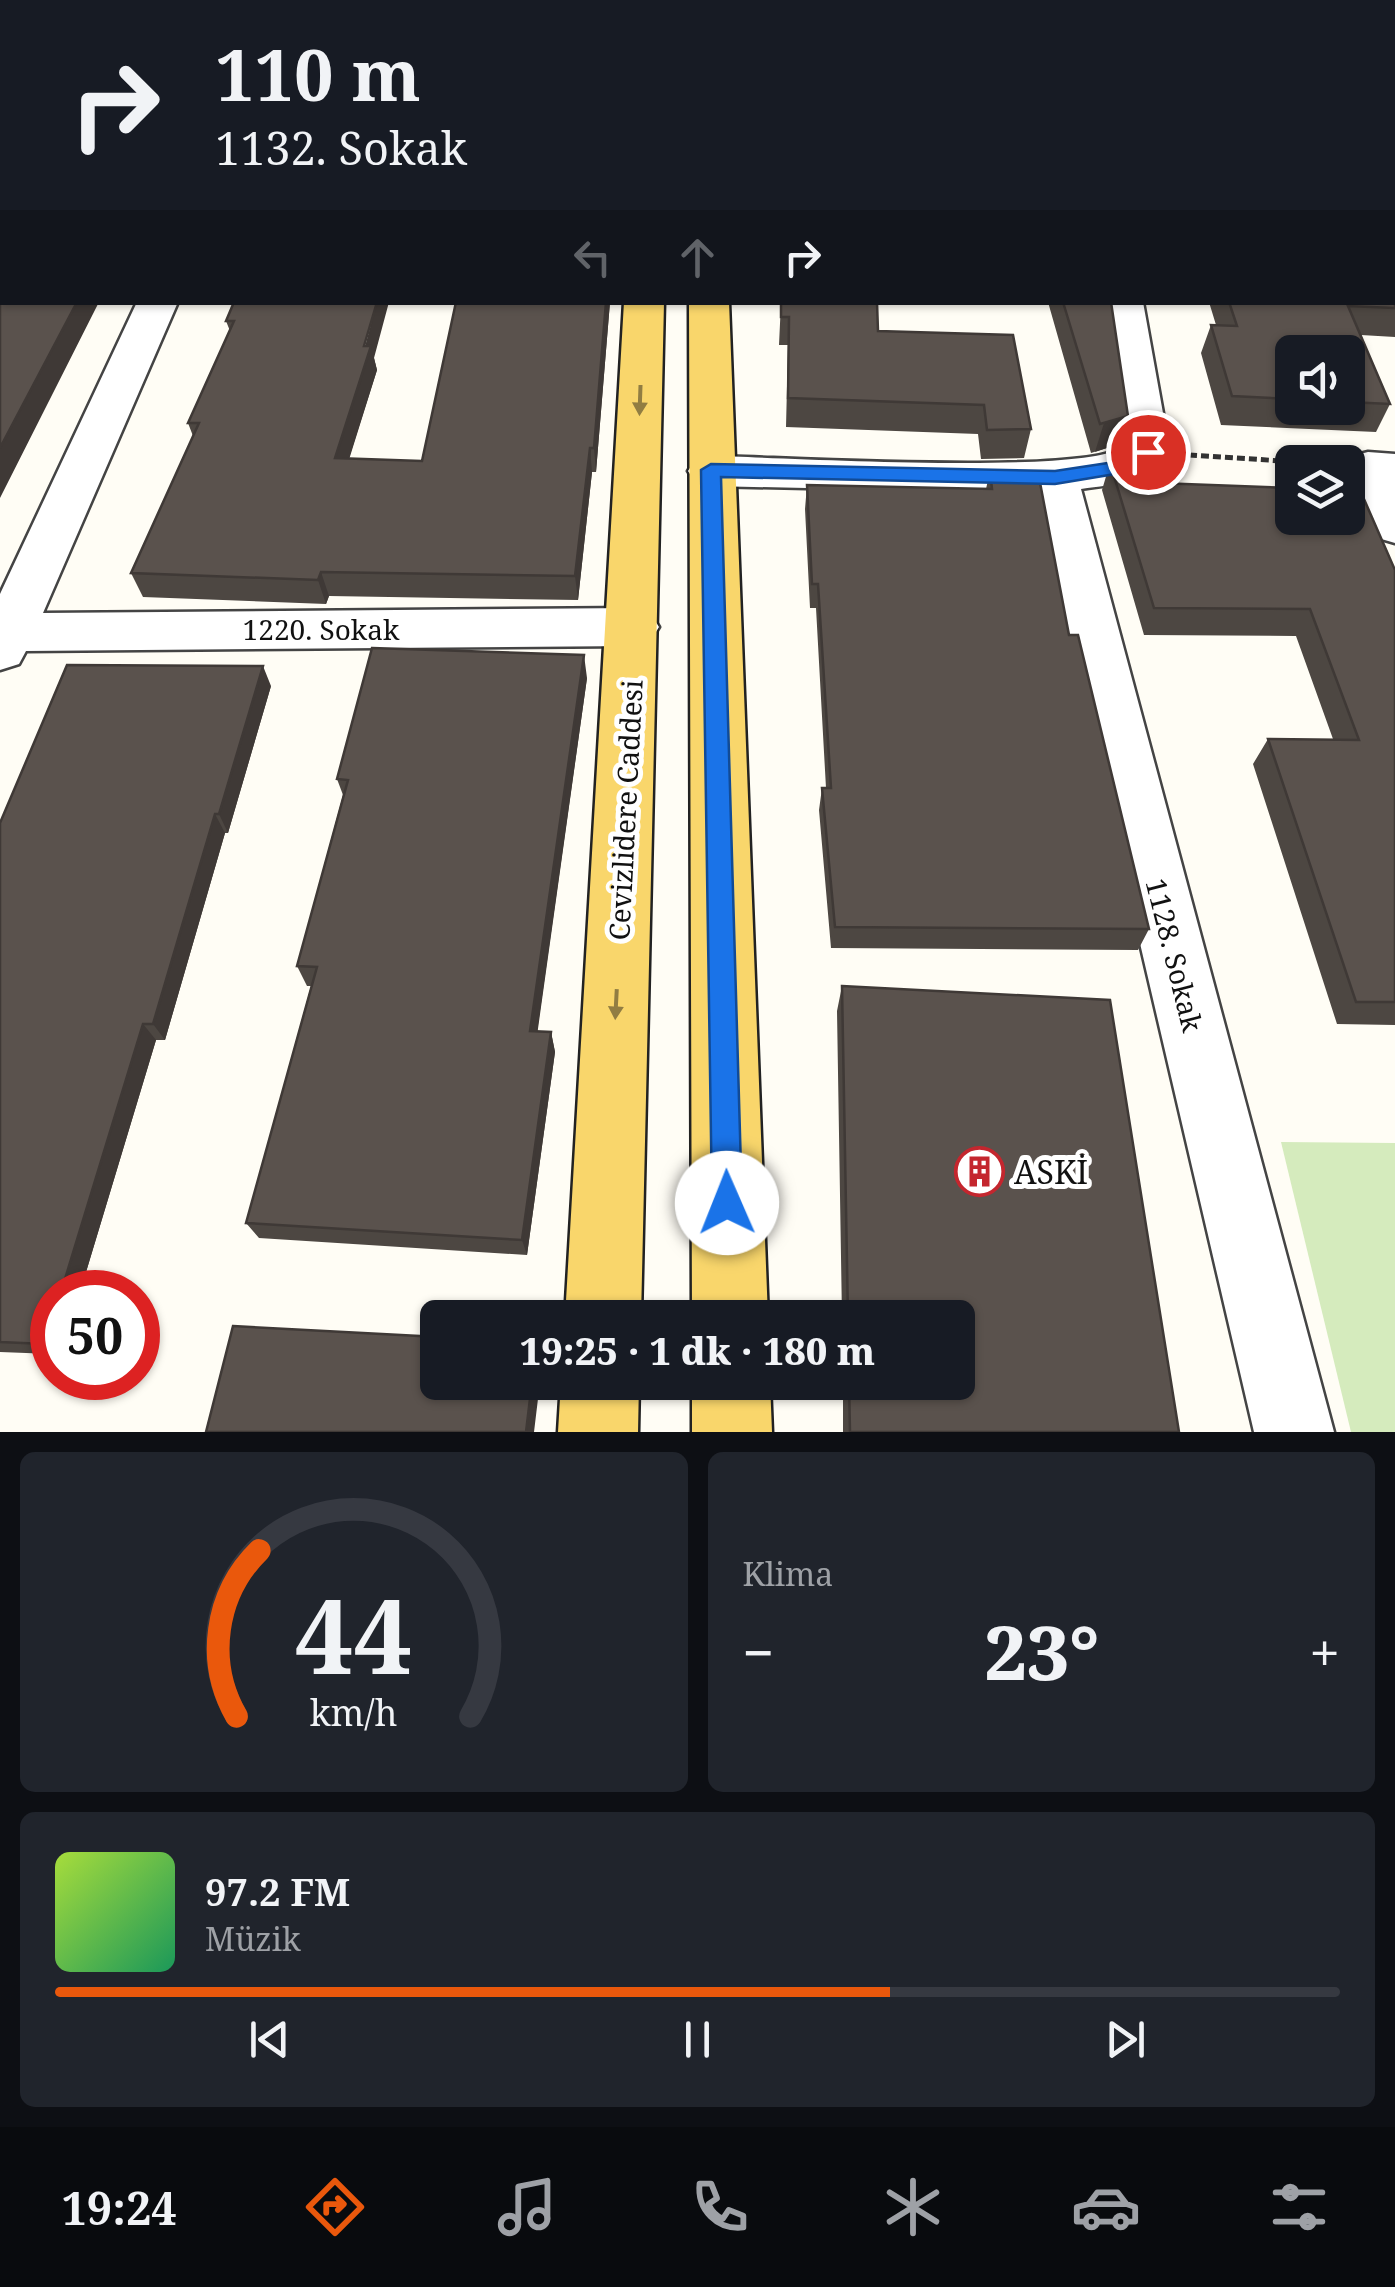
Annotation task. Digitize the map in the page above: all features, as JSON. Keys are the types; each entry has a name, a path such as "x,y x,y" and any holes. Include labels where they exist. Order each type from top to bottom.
{"main road":[{"name":"Cevizlidere Caddesi","path":"604,1300 644,305"},
{"path":"709,305 730,1300"},
{"path":"598,1432 599,1400"},
{"path":"731,1400 732,1432"}],"street":[{"path":"4,641 157,305"},
{"path":"711,470 1055,478 1126,467 1148,452 1124,305"},
{"name":"1128. Sokak","path":"1055,478 1294,1432"},
{"name":"1220. Sokak","path":"4,641 633,627"}],"path":[{"path":"1148,452 1275,460"}],"green space":[{"path":"1281,1142 1395,1143 1395,1432 1351,1432"}],"building":[{"path":"0,305 75,305 0,448"},
{"path":"233,305 376,305 364,346 371,346 335,458 422,461 455,305 606,305 594,448 590,448 575,576 321,572 318,580 131,573 199,423 188,423 234,321 226,321"},
{"path":"781,305 877,305 878,331 1013,335 1031,429 987,430 984,405 788,398 789,317 781,317"},
{"path":"1064,305 1111,305 1128,416 1100,424"},
{"path":"1230,305 1395,305 1348,306 1360,335 1275,335 1275,398 1232,396 1211,325 1237,326"},
{"path":"1365,346 1390,404 1365,403"},
{"path":"1151,453 1158,483 1275,487 1275,535 1365,535 1365,501 1395,570 1395,1002 1356,1002 1268,739 1359,740 1310,609 1154,608 1110,463"},
{"path":"990,471 1038,472 1069,635 1078,635 1149,929 835,927 822,788 831,788 818,584 812,584 807,485 992,489"},
{"path":"372,648 584,655 530,1031 551,1032 522,1240 246,1223 317,967 297,966 348,780 337,779"},
{"path":"67,665 263,666 153,1024 143,1024 68,1270 30,1270 30,1343 0,1342 0,823"},
{"name":"ASKİ","path":"842,986 1110,1000 1179,1432 850,1432 849,1400 975,1400 975,1300 848,1300"},
{"path":"233,1326 420,1336 420,1400 530,1400 526,1432 206,1432"}],"place":[{"name":"ASKİ","path":"979,1171"}],"route":[{"path":"727,1203 711,470 1055,478 1126,467 1148,452"}]}
